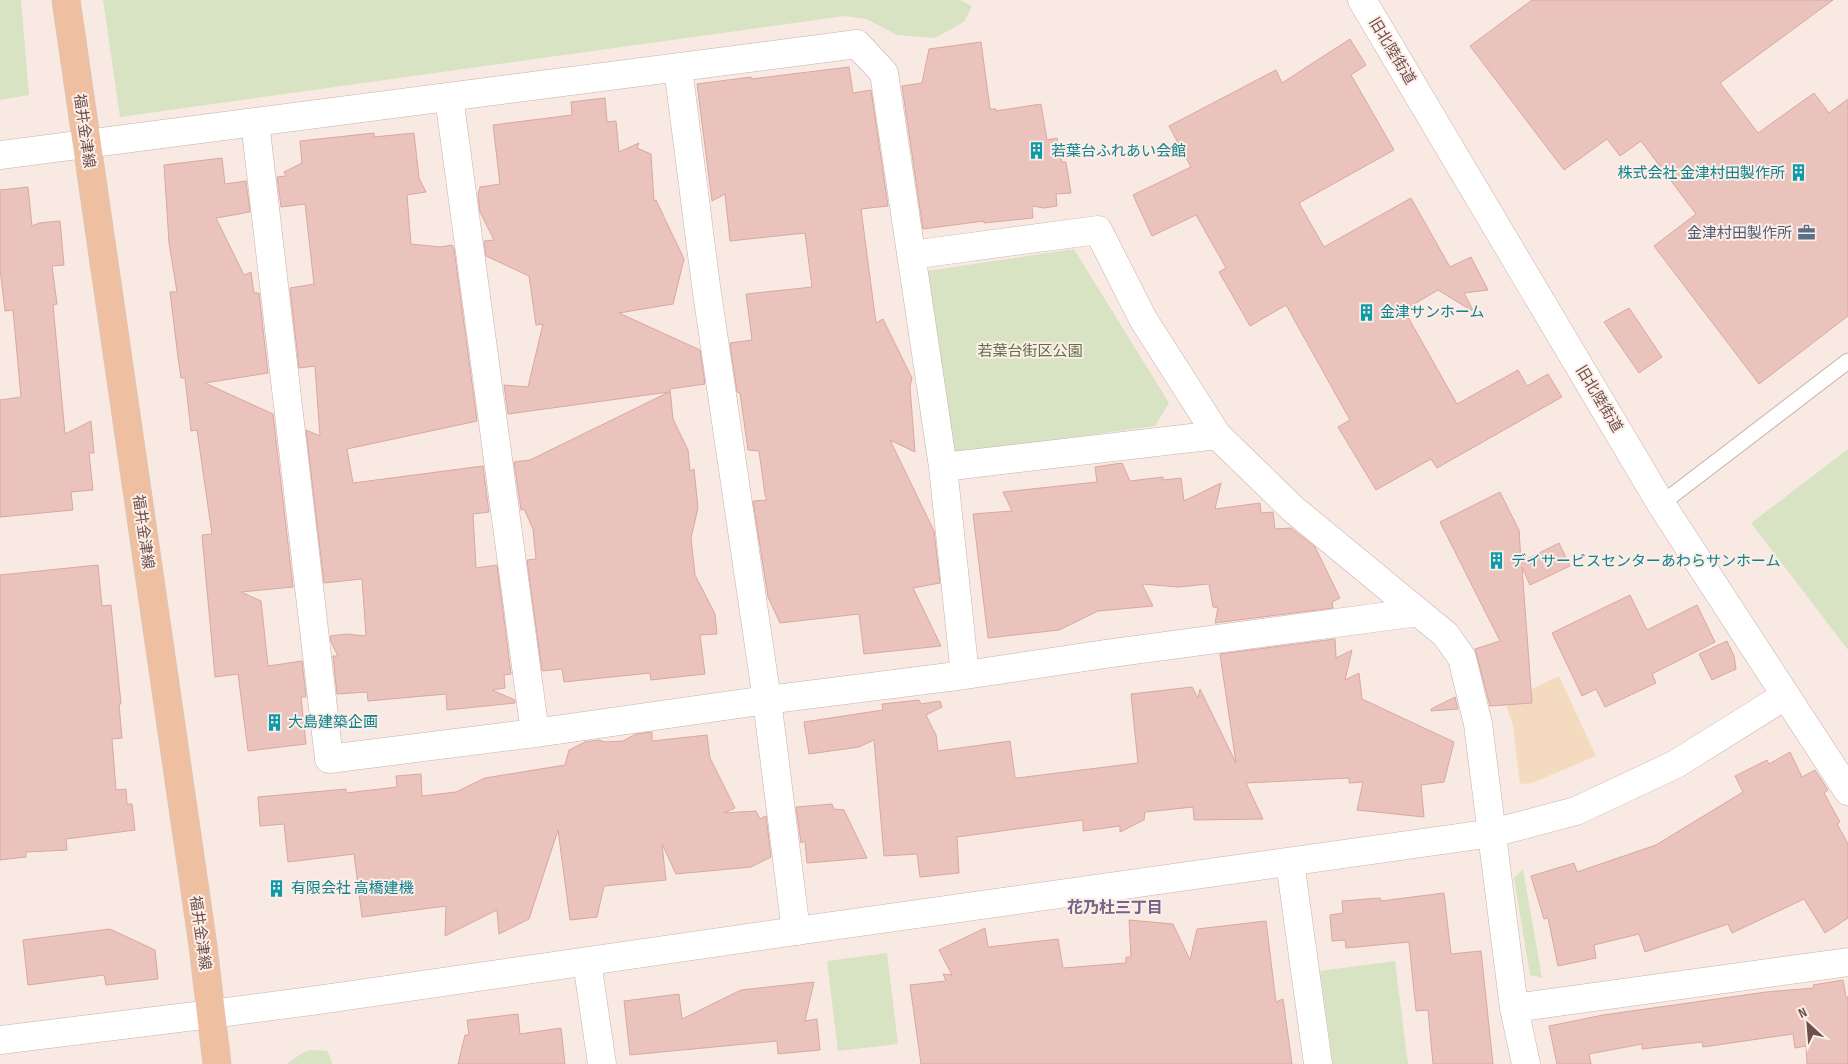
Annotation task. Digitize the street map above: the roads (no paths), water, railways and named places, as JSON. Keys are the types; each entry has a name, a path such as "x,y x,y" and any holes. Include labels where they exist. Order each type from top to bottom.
{"main road":[{"name":"福井金津線","path":"66,0 201,936 217,1064"}],"street":[{"name":"旧北陸街道","path":"1362,0 1660,504 1848,791"},
{"path":"0,155 857,44 884,73 943,467 965,675"},
{"path":"678,68 706,286 767,700 796,931"},
{"path":"449,97 535,733"},
{"path":"256,122 329,759 965,675 1418,612"},
{"path":"911,256 1098,230 1143,319 1217,435 1293,509 1446,635 1462,658 1478,724 1514,1008 1526,1064"},
{"path":"943,467 1217,435"},
{"path":"0,1040 211,1014 587,962 1493,833 1576,811 1676,764 1785,696"},
{"path":"1290,862 1318,1064"},
{"path":"587,962 602,1064"},
{"path":"1514,1008 1848,962"}],"lane":[{"path":"1660,504 1848,361"}],"place":[{"name":"若葉台ふれあい会館","path":"1037,151"},
{"name":"株式会社 金津村田製作所","path":"1799,173"},
{"name":"金津村田製作所","path":"1806,233"},
{"name":"金津サンホーム","path":"1366,312"},
{"name":"デイサービスセンターあわらサンホーム","path":"1497,561"},
{"name":"大島建築企画","path":"274,722"},
{"name":"有限会社 高橋建機","path":"277,888"}],"district":[{"name":"花乃杜三丁目","path":"1115,908"}],"park label":[{"name":"若葉台街区公園","path":"1030,351"}]}
